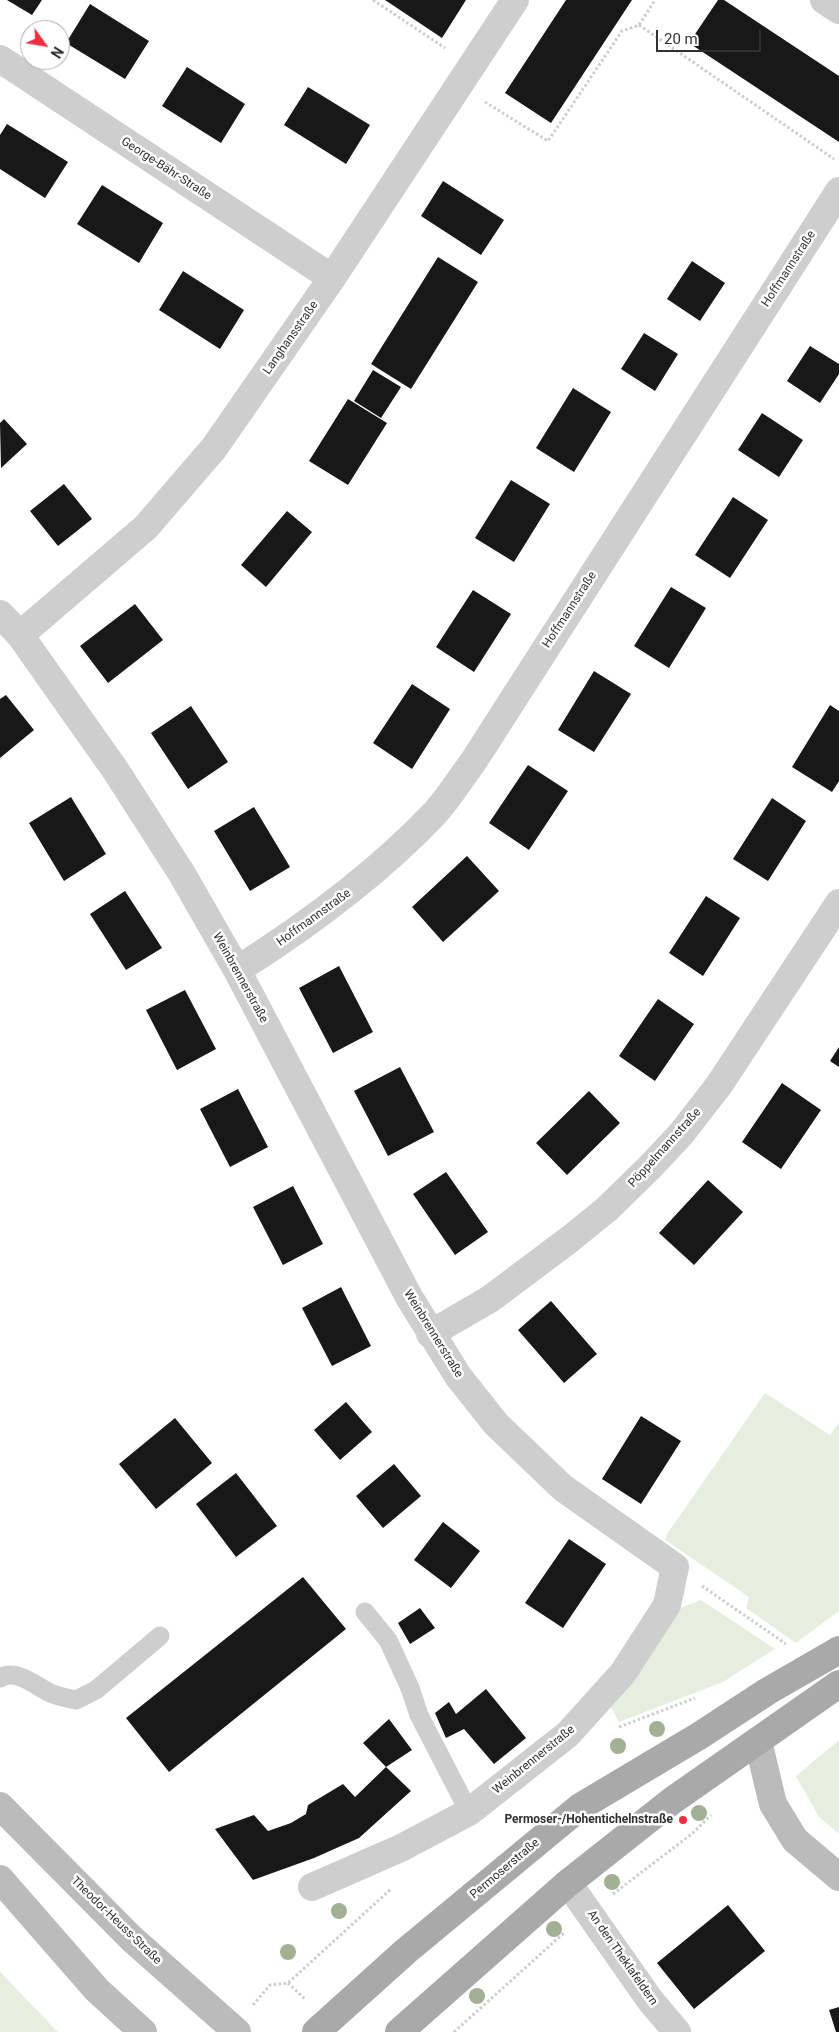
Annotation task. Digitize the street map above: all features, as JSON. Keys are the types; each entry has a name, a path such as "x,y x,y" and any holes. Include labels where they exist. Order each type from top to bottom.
{"main road":[{"name":"Permoserstraße","path":"316,2032 406,1951 580,1807 699,1736 768,1691 839,1650"},
{"path":"399,2032 568,1883 673,1800 839,1684"},
{"path":"758,1741 773,1804 795,1840 839,1877"},
{"name":"Theodor-Heuss-Straße","path":"0,1806 132,1939 235,2031"},
{"path":"0,1880 96,1990 143,2032"}],"street":[{"name":"Langhansstraße","path":"20,636 152,520 214,448 332,278 515,0"},
{"path":"824,0 839,10"},
{"name":"George-Bähr-Straße","path":"0,59 332,278"},
{"name":"Hoffmannstraße","path":"238,970 283,941 360,884 436,812 473,762 839,191"},
{"name":"Weinbrennerstraße","path":"0,614 20,636 126,787 182,874 238,970 409,1297 430,1334 458,1376 496,1424 563,1488 675,1567 667,1605 623,1674 568,1734 469,1812 401,1848 312,1886"},
{"name":"Pöppelmannstraße","path":"430,1334 490,1299 570,1239 607,1209 650,1167 681,1134 719,1085 839,903"},
{"name":"An den Theklafeldern","path":"568,1883 650,2000 677,2032"}],"lane":[{"path":"365,1612 388,1640 410,1688 419,1715 469,1812"},
{"path":"0,1678 4,1676 24,1677 50,1693 76,1700 96,1690 160,1636"}],"path":[{"path":"373,0 548,141 622,31 639,25 655,0"},
{"path":"639,25 839,162"},
{"path":"675,1567 795,1650 809,1669"},
{"path":"617,1728 697,1697"},
{"path":"235,2031 270,1985 288,1983 396,1885 401,1848"}],"green space":[{"path":"765,1393 830,1435 839,1423 839,1611 796,1643 746,1608 749,1597 665,1540 667,1534"},
{"path":"701,1600 775,1649 723,1682 619,1722 609,1704 677,1609"},
{"path":"839,1740 839,1834 819,1817 796,1776"},
{"path":"0,1971 4,1976 58,2032 0,2032"}],"building":[{"path":"7,0 42,0 32,15"},
{"path":"385,0 466,0 442,38"},
{"path":"566,0 632,0 551,123 505,93"},
{"path":"718,0 724,0 839,76 839,142 689,43"},
{"path":"90,4 149,41 125,79 70,45 70,36"},
{"path":"187,67 245,104 221,143 162,106"},
{"path":"308,87 370,125 346,164 284,125"},
{"path":"7,124 68,162 45,198 0,169 0,135"},
{"path":"443,181 504,220 481,255 421,216"},
{"path":"102,185 163,223 139,263 77,224"},
{"path":"438,257 478,282 411,389 371,364"},
{"path":"692,261 725,283 700,321 667,299"},
{"path":"183,271 244,310 220,349 159,310"},
{"path":"644,333 678,354 655,391 621,369"},
{"path":"810,346 839,364 839,374 820,403 787,381"},
{"path":"373,370 401,387 381,418 354,401"},
{"path":"573,388 611,412 574,472 536,448"},
{"path":"348,399 387,423 348,485 309,461"},
{"path":"762,413 803,440 779,477 738,450"},
{"path":"4,419 27,444 1,468 0,423"},
{"path":"511,480 550,504 514,562 475,538"},
{"path":"64,484 92,519 58,546 30,511"},
{"path":"733,497 768,520 730,578 695,555"},
{"path":"287,511 312,532 266,587 241,565"},
{"path":"671,587 706,608 669,668 634,646"},
{"path":"473,590 511,614 474,672 436,647"},
{"path":"135,604 163,640 108,683 80,646"},
{"path":"594,671 631,694 594,752 558,730"},
{"path":"412,684 450,709 412,769 373,743"},
{"path":"6,695 34,730 0,758 0,699"},
{"path":"830,705 839,711 839,781 832,792 792,767"},
{"path":"191,706 228,762 188,789 151,733"},
{"path":"528,765 568,791 529,850 489,823"},
{"path":"71,797 106,854 64,881 29,823"},
{"path":"772,798 806,821 768,881 733,859"},
{"path":"254,807 290,867 250,891 214,831"},
{"path":"467,856 499,891 443,942 412,907"},
{"path":"125,891 162,948 126,970 90,914"},
{"path":"706,896 740,918 703,976 669,953"},
{"path":"339,966 373,1032 333,1053 299,988"},
{"path":"185,990 216,1049 177,1070 146,1010"},
{"path":"658,999 694,1024 655,1081 619,1056"},
{"path":"839,1047 839,1067 830,1061"},
{"path":"400,1067 434,1132 388,1156 354,1091"},
{"path":"782,1083 821,1110 781,1169 742,1142"},
{"path":"238,1089 268,1147 230,1167 200,1109"},
{"path":"589,1091 620,1123 567,1175 536,1143"},
{"path":"446,1172 488,1232 455,1255 413,1194"},
{"path":"708,1180 743,1212 694,1265 659,1233"},
{"path":"293,1186 323,1244 283,1265 253,1207"},
{"path":"341,1287 371,1346 332,1366 302,1308"},
{"path":"551,1301 597,1354 564,1383 518,1330"},
{"path":"346,1402 372,1432 340,1460 314,1430"},
{"path":"641,1416 681,1441 641,1504 602,1479"},
{"path":"175,1418 212,1463 156,1509 119,1464"},
{"path":"394,1464 421,1496 383,1528 356,1496"},
{"path":"236,1473 277,1526 236,1557 196,1504"},
{"path":"443,1522 480,1551 451,1588 414,1560"},
{"path":"569,1539 606,1564 563,1628 525,1603"},
{"path":"303,1577 346,1629 169,1772 126,1718"},
{"path":"420,1608 435,1628 410,1644 398,1623"},
{"path":"486,1689 526,1738 494,1764 464,1729 446,1738 435,1713 449,1702 456,1714"},
{"path":"389,1719 412,1750 386,1767 363,1743"},
{"path":"386,1767 411,1791 359,1838 314,1858 253,1880 215,1829 254,1815 268,1831 291,1823 306,1814 308,1805 343,1784 355,1797"},
{"path":"728,1905 765,1951 694,2009 657,1963"},
{"path":"839,2007 839,2032 836,2032 829,2010"}],"place":[{"name":"Permoser-/Hohentichelnstraße","path":"683,1820"}]}
